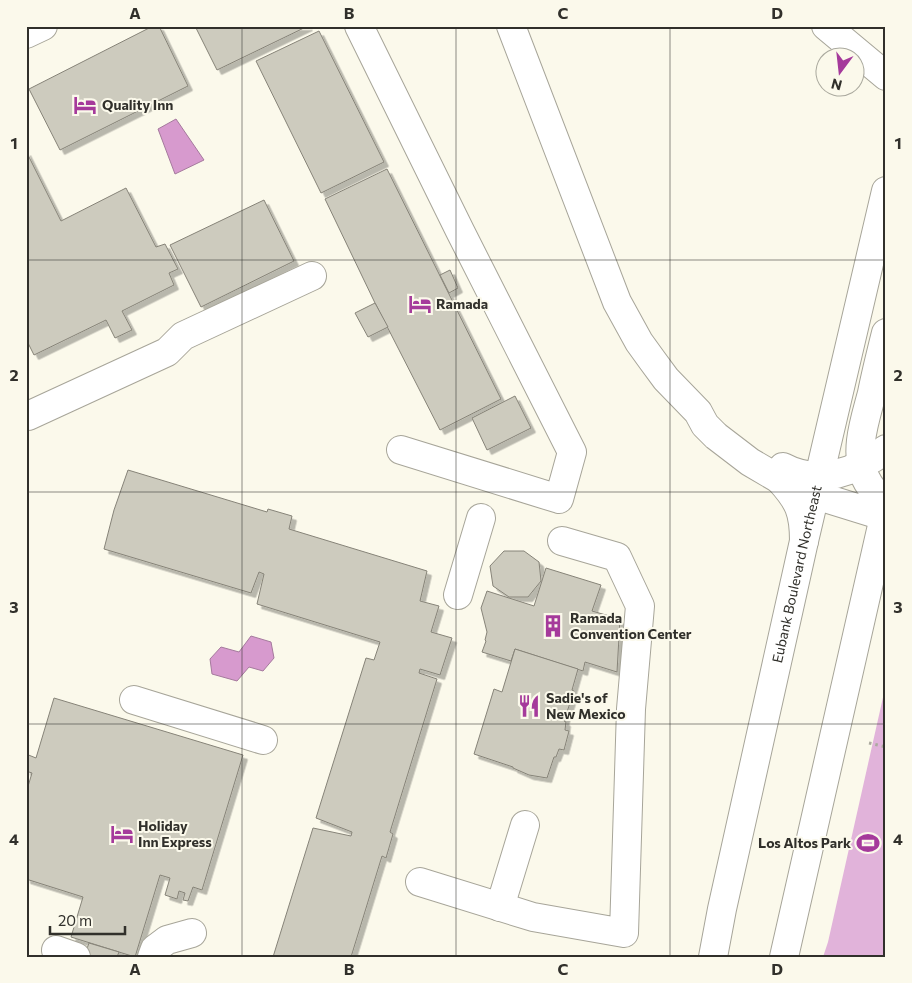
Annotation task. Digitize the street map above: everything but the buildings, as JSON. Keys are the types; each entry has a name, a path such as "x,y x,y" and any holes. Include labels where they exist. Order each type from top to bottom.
{"main road":[{"path":"26,34 43,26"},
{"path":"360,26 460,231 572,452 559,499 401,450"},
{"path":"511,26 617,302 639,342 666,379 698,412 705,425 716,436 750,462 791,486 818,486 833,475 862,465 886,449"},
{"path":"826,26 886,76"},
{"name":"Eubank Boulevard Northeast","path":"713,957 804,541 886,191"},
{"path":"27,418 167,352 183,336 312,276"},
{"path":"784,957 885,511 865,476 861,453 864,427 886,333"},
{"path":"698,412 710,417 749,447 818,486 885,511"},
{"path":"780,480 798,503 804,525 804,541"},
{"path":"458,595 481,518"},
{"path":"420,882 533,917 624,933 631,709 640,606 617,556 562,541"},
{"path":"134,700 263,740"},
{"path":"500,907 525,825"},
{"path":"722,909 727,957"},
{"path":"152,957 155,949 167,940 192,933"}],"path":[{"path":"869,743 886,747"}],"shaded area":[{"path":"176,119 204,160 175,174 158,129"},
{"path":"251,636 271,642 274,658 263,671 249,667 237,681 212,674 210,659 221,647 239,652"},
{"name":"Los Altos Park","path":"886,684 886,957 823,957 828,942"}],"place":[{"name":"Quality Inn","path":"85,105"},
{"name":"Ramada","path":"420,304"},
{"name":"Ramada Convention Center","path":"553,626"},
{"name":"Sadie's of New Mexico","path":"529,706"},
{"name":"Holiday Inn Express","path":"122,834"},
{"name":"Los Altos Park","path":"868,843"}]}
